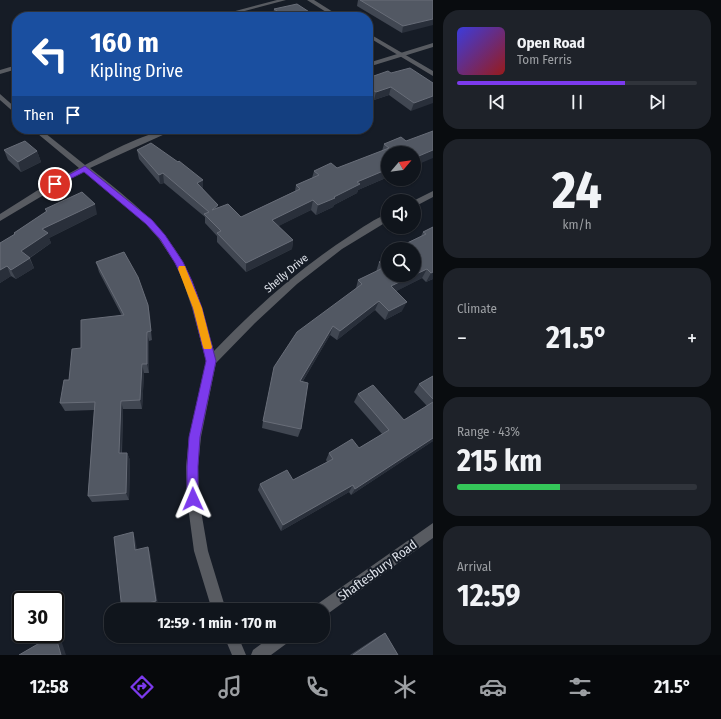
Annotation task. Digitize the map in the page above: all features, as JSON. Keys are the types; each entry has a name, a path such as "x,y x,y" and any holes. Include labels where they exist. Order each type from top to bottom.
{"street":[{"path":"236,12 283,0"},
{"path":"310,0 330,12"},
{"path":"373,38 433,74"},
{"path":"373,63 433,45"},
{"path":"0,72 12,68"},
{"path":"0,96 12,108"},
{"path":"42,134 122,198 149,222 162,237 179,262 188,281 211,361 195,437 192,466 193,499 201,551 217,603"},
{"path":"0,218 33,197 85,168 159,134"},
{"path":"421,200 433,194"},
{"name":"Shelly Drive","path":"211,361 247,322 284,288 355,236 381,221"},
{"name":"Shaftesbury Road","path":"330,604 433,530"},
{"path":"234,643 239,655"},
{"path":"258,655 275,643"}],"building":[{"path":"360,0 433,0 433,19 403,26"},
{"path":"297,4 309,12 278,12 274,9"},
{"path":"410,68 433,83 433,96 414,103 391,87 376,92 373,90 373,76 388,71 391,73"},
{"path":"433,131 433,150 421,155 421,146 386,146 384,144 401,137 406,141"},
{"path":"25,141 37,151 18,162 4,150"},
{"path":"151,143 178,162 179,161 203,180 197,183 218,205 212,210 228,204 241,217 300,189 296,185 319,175 314,171 331,163 337,168 381,151 381,172 357,182 360,184 334,197 335,198 318,205 313,200 272,220 293,240 246,263 217,233 221,231 204,214 209,212 163,173 159,175 137,150"},
{"path":"82,192 95,204 42,229 48,233 21,251 30,258 11,270 7,266 0,270 0,243 47,211 45,209"},
{"path":"433,227 433,272 431,273 427,269 421,272 421,242 409,242 426,234 423,232"},
{"path":"124,252 138,277 148,305 151,331 147,332 147,364 142,364 140,400 121,401 119,453 127,453 126,493 88,496 95,402 60,403 64,380 69,380 72,349 81,348 81,320 124,315 96,262"},
{"path":"381,269 381,282 399,282 391,286 407,302 389,311 379,301 340,331 333,326 300,381 308,383 301,429 263,421 274,367 297,332 362,284 358,280"},
{"path":"433,376 433,399 419,384"},
{"path":"373,385 404,420 433,402 433,438 355,489 353,485 283,525 260,484 287,470 293,480 333,459 329,453 352,439 359,448 389,430 358,394"},
{"path":"133,532 135,550 148,547 156,601 148,603 121,603 114,537"},
{"path":"385,633 398,655 353,655"},
{"path":"40,643 58,643 61,655 19,655"}],"slow traffic":[{"path":"182,269 188,281 197,308 207,347"}],"route":[{"path":"55,184 85,168 149,222 162,237 179,262 188,281 211,361 195,437 192,466 193,499"}]}
